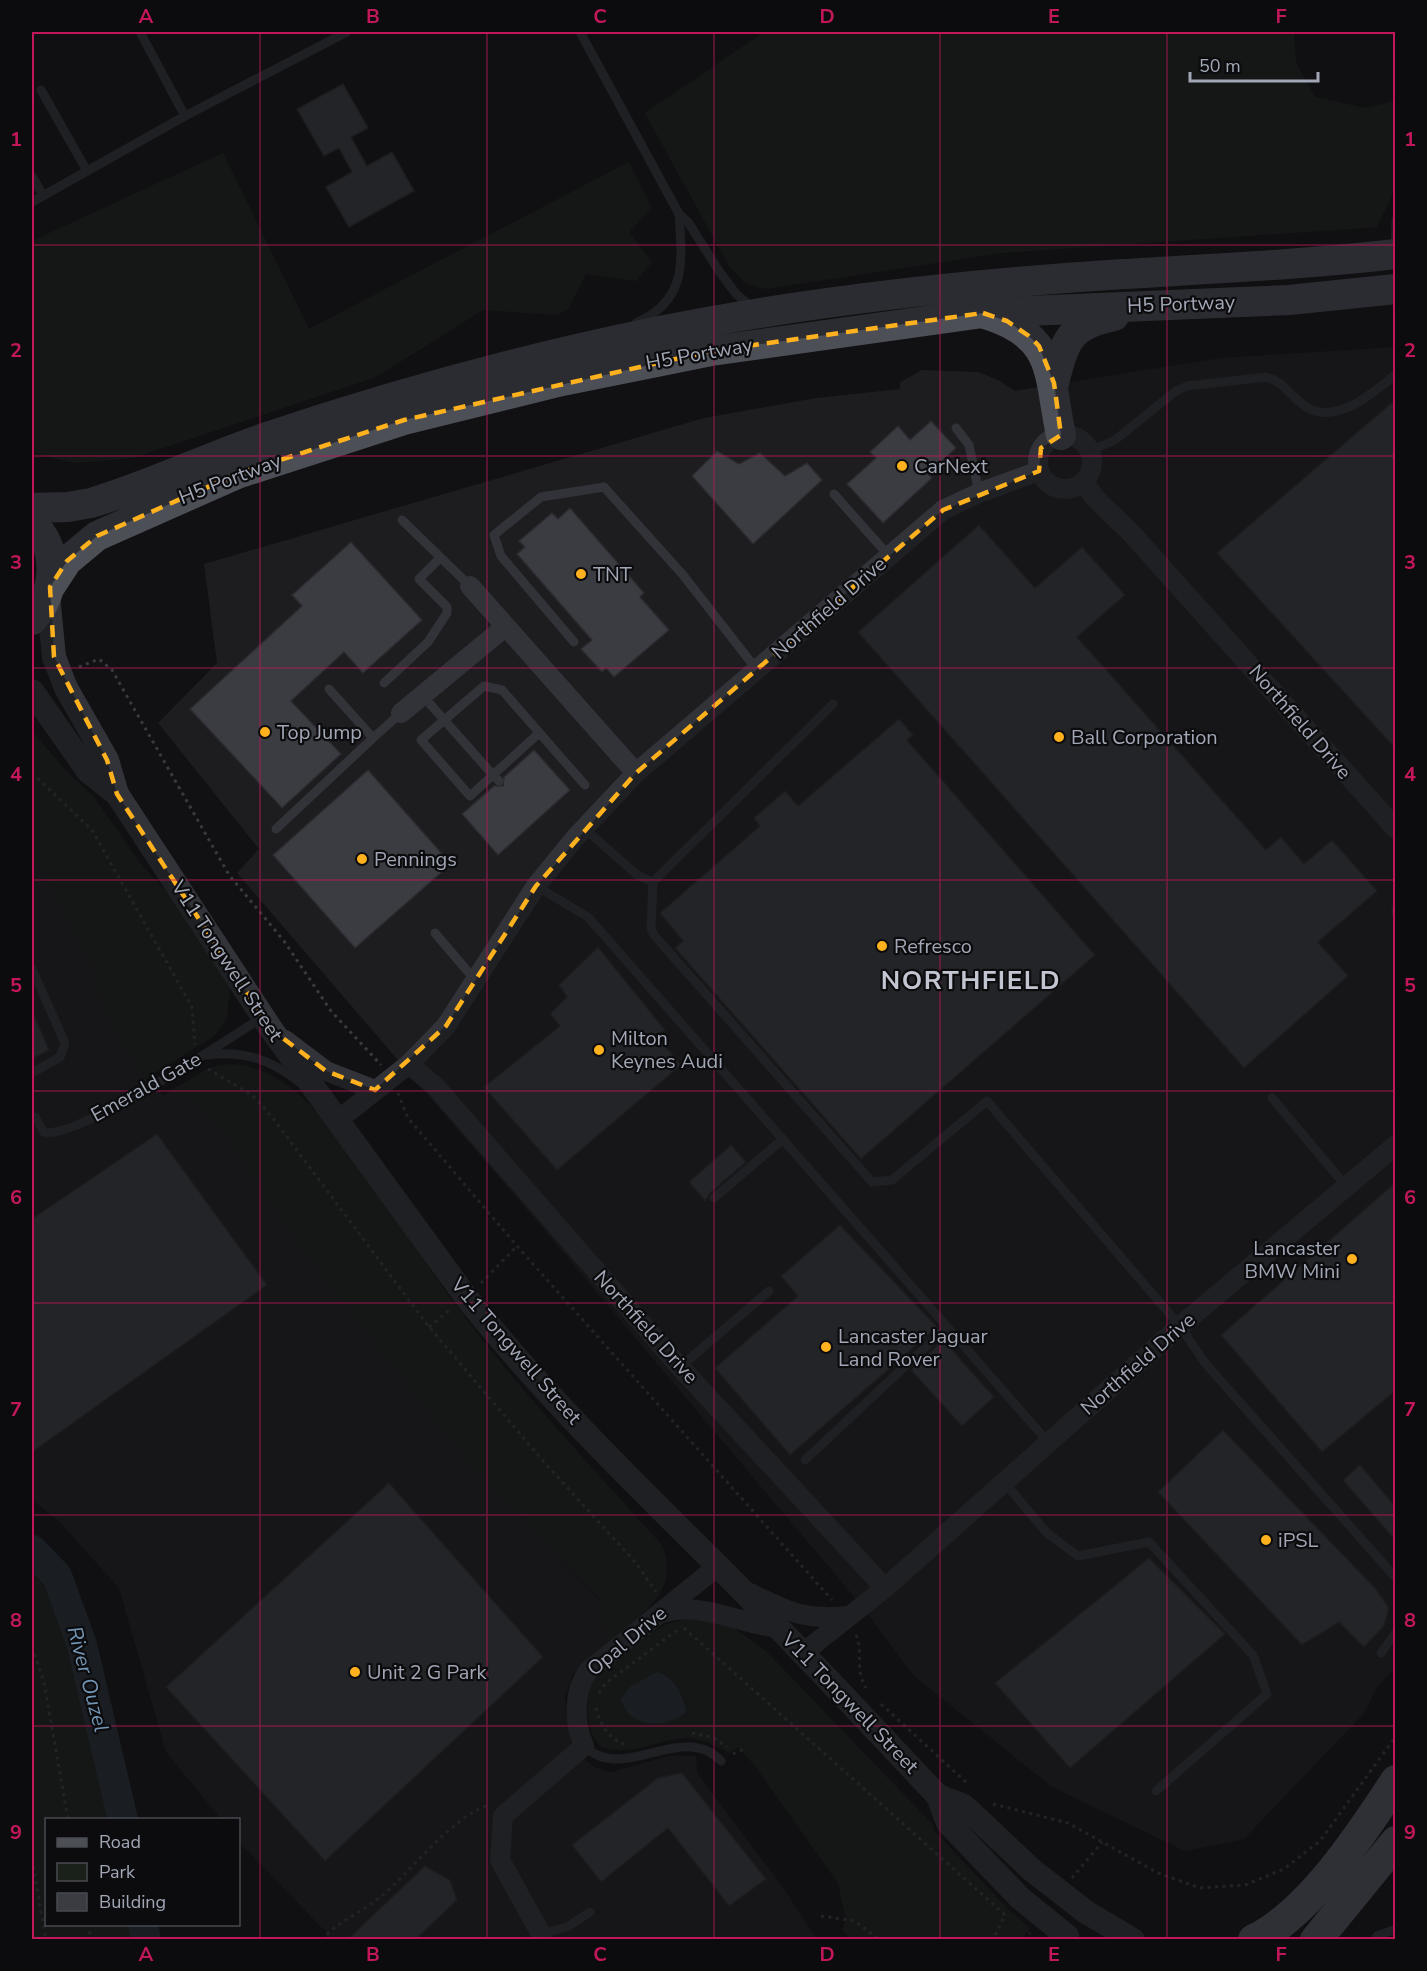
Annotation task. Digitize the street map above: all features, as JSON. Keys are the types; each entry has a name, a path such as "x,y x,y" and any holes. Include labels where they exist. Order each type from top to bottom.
{"highway":[{"path":"1254,1940 1284,1922 1306,1901 1395,1781"},
{"path":"1316,1940 1385,1864 1395,1842"}],"main road":[{"name":"H5 Portway","path":"32,508 68,507 91,503 263,439 345,412 444,381 594,345 760,314 950,288 1110,275 1307,264 1395,253"},
{"name":"H5 Portway","path":"32,620 49,591 80,548 120,524 237,474 404,420 562,381 711,351 983,313 1289,300 1395,289"},
{"path":"1054,383 1070,338 1082,324 1165,305"},
{"path":"983,313 1007,321 1039,346 1054,383 1061,435"},
{"path":"32,523 44,540 50,555 49,591"}],"street":[{"path":"1061,435 1078,438 1090,451 1092,467 1084,482 1068,489 1059,489 1043,479 1037,464 1041,448 1053,437 1061,435"},
{"name":"Northfield Drive","path":"337,1121 409,1064 446,1026 536,886 584,828 636,773 943,510 979,493 1039,471"},
{"name":"Northfield Drive","path":"1084,482 1095,498 1133,535 1395,829"},
{"path":"470,586 636,773"},
{"name":"V11 Tongwell Street","path":"49,591 63,672 107,760 117,794 267,1023 321,1101 491,1329 616,1465 779,1628 938,1796 948,1823 1020,1898 1069,1938"},
{"path":"401,713 505,627"},
{"name":"V11 Tongwell Street","path":"36,696 88,771 117,794"},
{"path":"267,1023 326,1071 375,1090"},
{"name":"Northfield Drive","path":"409,1064 435,1087 680,1367 885,1588"},
{"name":"Northfield Drive","path":"803,1653 885,1588 1180,1326 1395,1145"},
{"name":"Opal Drive","path":"584,1746 577,1724 581,1680 597,1663 669,1615 718,1566"},
{"path":"737,1587 800,1616 819,1619 847,1616"},
{"path":"669,1615 702,1610 727,1615 753,1625 779,1628"},
{"path":"541,1937 500,1860 503,1816 584,1746"},
{"name":"V11 Tongwell Street","path":"938,1796 964,1806 1032,1870 1086,1912 1133,1940"}],"lane":[{"path":"140,32 185,116"},
{"path":"32,202 185,116 347,32"},
{"path":"580,32 679,214 688,222 736,294 760,314"},
{"path":"41,90 87,171"},
{"path":"32,176 43,196"},
{"path":"594,345 648,318 670,298 681,269 679,214"},
{"path":"1395,220 1395,253"},
{"path":"1090,451 1115,440 1176,391 1186,386 1266,377 1279,380 1302,404 1315,411 1334,411 1361,403 1395,374"},
{"path":"956,428 969,445 979,493"},
{"path":"574,642 501,556 494,535 540,496 604,487 683,575 757,670"},
{"path":"834,494 889,556"},
{"path":"402,520 470,586"},
{"path":"384,683 428,642 447,613 447,607 419,579 440,558"},
{"path":"475,795 421,740 484,686 502,690 585,785"},
{"path":"329,689 373,738"},
{"path":"422,695 496,778"},
{"path":"832,704 653,882 651,928 654,935 864,1176 872,1182 892,1180 987,1101 1180,1326 1205,1363 1395,1578"},
{"path":"276,829 401,713"},
{"path":"471,806 475,795 515,761 539,733"},
{"path":"584,828 637,875 653,882"},
{"path":"536,886 588,917 1048,1442"},
{"path":"435,933 475,980"},
{"path":"32,969 65,1043 60,1057 32,1073"},
{"name":"Emerald Gate","path":"33,1114 39,1127 52,1135 153,1087 201,1057 267,1023"},
{"path":"201,1057 231,1053 255,1056 289,1075 321,1101"},
{"path":"1272,1098 1345,1185"},
{"path":"714,1198 783,1139"},
{"path":"680,1367 769,1291"},
{"path":"806,1460 947,1327"},
{"path":"1004,1482 1047,1533 1078,1556 1149,1542 1253,1655 1267,1694 1156,1791"},
{"path":"1381,1653 1395,1632"},
{"path":"584,1746 593,1755 615,1760 677,1748 698,1747 712,1752 721,1761"},
{"path":"541,1937 567,1927 590,1912"},
{"path":"1375,1940 1377,1935 1395,1929"}],"path":[{"path":"63,672 99,659 112,670 229,875 284,941 331,1011 391,1077 408,1118 478,1201 847,1616 859,1641 858,1671 868,1690"},
{"path":"32,773 92,830 192,1007 195,1049 207,1068 252,1095 272,1117 429,1327 544,1462 636,1563 669,1615 1005,1915 993,1940"},
{"path":"598,1695 606,1683 669,1615"},
{"path":"32,1647 44,1682 68,1818"},
{"path":"876,1698 976,1791"},
{"path":"596,1703 602,1724 610,1736 623,1744 629,1744"},
{"path":"688,1734 713,1737 734,1756 744,1749"},
{"path":"988,1801 1068,1823 1158,1874 1200,1888 1245,1885 1284,1869 1320,1841 1395,1736"},
{"path":"322,1940 345,1919 377,1899 435,1843 473,1812 489,1803 503,1816"},
{"path":"32,1859 46,1940"},
{"path":"821,1916 855,1921 880,1940"}],"highlighted area":[{"path":"983,313 1007,321 1029,336 1039,346 1054,383 1061,435 1041,448 1039,471 943,510 636,773 536,886 446,1026 375,1090 326,1071 271,1029 117,794 107,760 54,657 50,587 67,561 97,536 237,474 404,420 711,351"}],"shaded area":[{"path":"1395,347 1396,1667 1377,1687 1365,1712 1244,1839 1185,1851 1052,1787 913,1675 861,1605 546,1232 237,873 259,849 158,723 217,663 204,564 704,418 816,398 900,389 900,382 922,370 978,372 998,380 1015,391 1221,358"},
{"path":"32,854 93,965 105,1013 146,1079 163,1095 191,1099 227,1135 289,1231 464,1456 600,1600 607,1643 573,1673 565,1697 571,1743 576,1753 596,1768 612,1772 669,1756 696,1756 697,1773 780,1883 817,1939 322,1939 327,1933 240,1843 240,1818 220,1818 166,1752 119,1588 58,1520 32,1500"},
{"path":"657,1672 673,1682 683,1699 686,1712 668,1722 640,1721 625,1709 621,1699 630,1687"}],"green space":[{"path":"764,32 1294,32 1296,63 1315,97 1365,108 1395,101 1395,189 1377,227 1001,253 766,289 746,283 729,266 645,113"},
{"path":"223,153 309,329 629,162 652,208 629,232 652,262 636,281 586,274 568,309 557,315 483,310 376,377 133,458 76,463 32,453 32,241"},
{"path":"32,731 67,772 93,796 141,864 181,908 230,986 227,1018 214,1036 146,1079 105,1013 93,965 32,854"},
{"path":"231,1064 251,1067 279,1079 303,1098 325,1121 364,1171 454,1303 478,1334 554,1426 661,1544 667,1560 667,1575 662,1589 644,1612 607,1643 600,1599 464,1456 289,1231 227,1135 191,1099 163,1095 211,1067"},
{"path":"32,1550 57,1576 82,1645 123,1818 45,1818 45,1926 144,1926 147,1939 32,1939"},
{"path":"697,1619 734,1628 767,1652 933,1825 935,1832 1010,1911 1030,1928 1021,1939 851,1939 842,1930 846,1920 838,1883 755,1766 738,1747 729,1753 708,1742 690,1738 673,1739 621,1750 600,1746 591,1731 587,1713 591,1685 595,1677 617,1657 658,1628 677,1621"}],"building":[{"path":"343,84 368,128 351,137 367,166 392,152 414,191 349,227 326,187 352,172 339,148 324,156 297,109"},
{"path":"1395,400 1395,748 1217,553"},
{"name":"CarNext","path":"931,421 956,448 928,474 932,478 883,523 847,484 876,458 870,452 898,426 910,440"},
{"path":"717,451 739,464 760,453 785,476 807,463 822,480 753,544 692,476"},
{"name":"TNT","path":"570,508 644,593 640,597 669,630 614,677 606,668 602,672 581,649 592,640 517,554 525,547 519,541 552,513 558,519"},
{"name":"Ball Corporation","path":"979,525 1035,588 1082,547 1125,595 1077,637 1266,850 1281,837 1304,864 1332,840 1377,891 1318,942 1348,976 1244,1068 858,632"},
{"path":"351,542 422,620 363,673 344,652 291,701 341,754 282,808 190,709 302,606 292,595"},
{"name":"Refresco","path":"899,719 913,735 907,740 1095,955 861,1159 675,948 683,941 660,913 760,826 754,818 785,791 798,806"},
{"path":"534,750 570,790 498,855 462,814 494,786 503,786 504,777"},
{"name":"Pennings","path":"368,770 451,864 355,948 273,855"},
{"name":"Milton Keynes Audi","path":"598,947 665,1030 656,1035 681,1065 557,1170 484,1087 560,1026 550,1014 567,997 559,985"},
{"path":"32,1011 49,1050 32,1059"},
{"path":"157,1134 267,1285 32,1452 32,1219"},
{"path":"731,1145 746,1162 710,1193 705,1201 689,1182"},
{"name":"Lancaster BMW Mini","path":"1395,1183 1395,1391 1322,1452 1221,1335"},
{"name":"Lancaster Jaguar Land Rover","path":"840,1225 937,1327 790,1455 715,1368 798,1296 781,1276"},
{"path":"943,1340 994,1397 962,1426 911,1370"},
{"name":"iPSL","path":"1223,1430 1375,1588 1389,1608 1384,1626 1364,1647 1339,1622 1302,1645 1158,1492"},
{"path":"1360,1465 1395,1506 1395,1540 1343,1480"},
{"name":"Unit 2 G Park","path":"389,1483 543,1657 325,1861 166,1687"},
{"path":"1149,1558 1225,1634 1070,1768 995,1683"},
{"path":"682,1773 766,1879 729,1906 668,1828 601,1882 572,1845 658,1778"},
{"path":"425,1866 450,1880 457,1900 415,1940 347,1940"}],"waterway":[{"name":"River Ouzel","path":"32,1550 57,1576 82,1645 123,1818"},
{"name":"River Ouzel","path":"143,1926 146,1940"}],"place":[{"name":"CarNext","path":"902,466"},
{"name":"TNT","path":"581,574"},
{"name":"Top Jump","path":"265,732"},
{"name":"Ball Corporation","path":"1059,737"},
{"name":"Pennings","path":"362,859"},
{"name":"Refresco","path":"882,946"},
{"name":"Milton Keynes Audi","path":"599,1050"},
{"name":"Lancaster BMW Mini","path":"1352,1259"},
{"name":"Lancaster Jaguar Land Rover","path":"826,1347"},
{"name":"iPSL","path":"1266,1540"},
{"name":"Unit 2 G Park","path":"355,1672"}],"district":[{"name":"NORTHFIELD","path":"971,980"}]}
